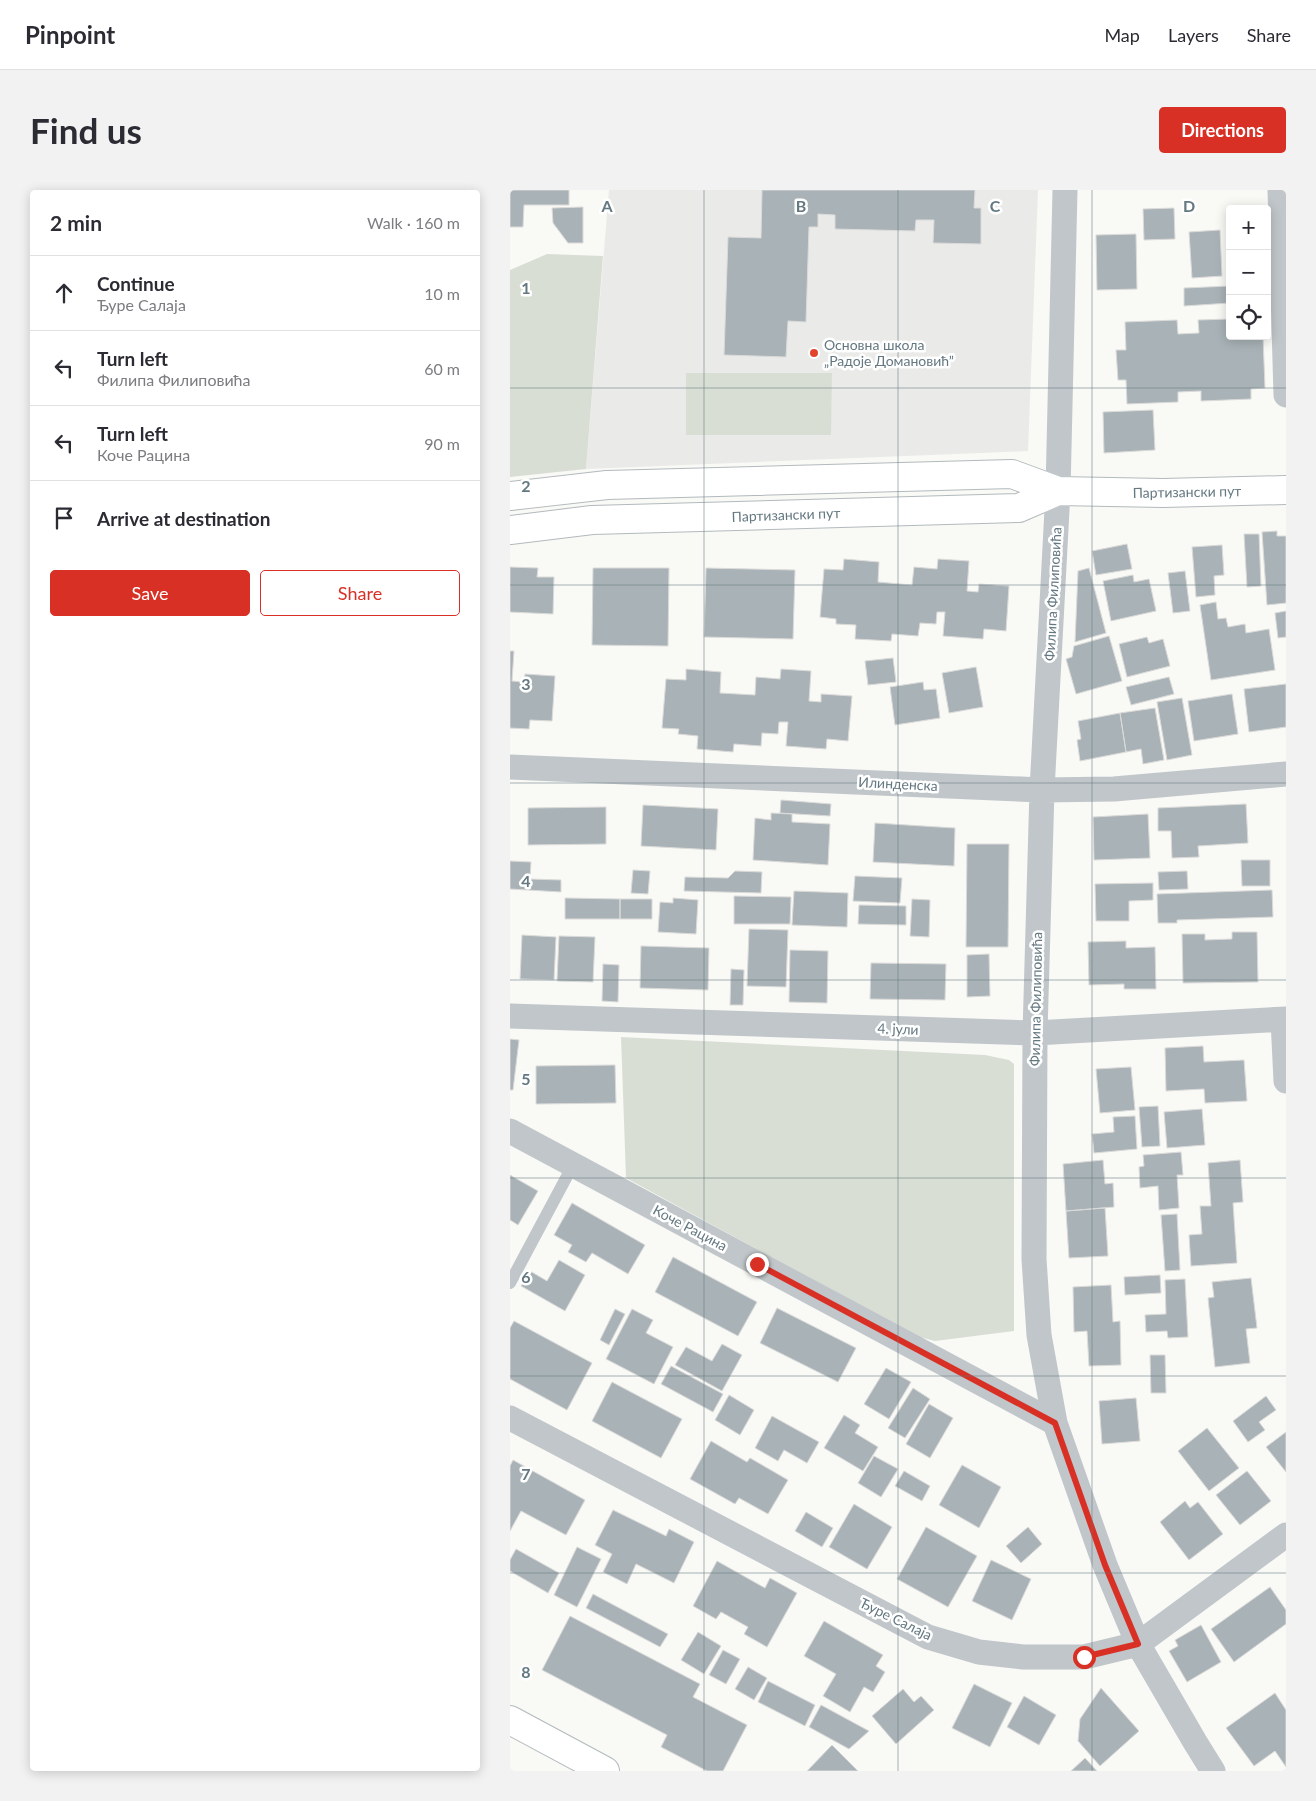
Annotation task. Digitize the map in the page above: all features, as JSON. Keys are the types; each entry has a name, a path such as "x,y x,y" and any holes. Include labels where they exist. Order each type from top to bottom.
{"main road":[{"name":"Партизански пут","path":"510,496 606,486 1012,474 1058,491 1163,493 1286,490"},
{"name":"Партизански пут","path":"510,530 592,520 1019,508 1058,491"},
{"path":"510,1720 605,1771"}],"street":[{"name":"Филипа Филиповића","path":"1064,190 1058,491 1042,790 1035,1033 1034,1259 1040,1335 1055,1423 1105,1565 1138,1644 1194,1742 1213,1771"},
{"path":"1280,190 1286,395"},
{"name":"Илинденска","path":"510,767 1042,790 1114,789 1286,774"},
{"name":"4. јули","path":"510,1016 1035,1033 1284,1020"},
{"path":"1284,1020 1286,1081"},
{"name":"Коче Рацина","path":"510,1131 1055,1423"},
{"name":"Ђуре Салаја","path":"511,1421 928,1637 979,1652 1023,1656 1084,1657 1138,1644 1286,1535"}],"lane":[{"path":"510,1284 573,1165"}],"shaded area":[{"name":"Основна школа „Радоје Домановић”","path":"609,190 1038,190 1028,451 586,469"},
{"path":"547,254 603,256 586,469 510,477 510,270"},
{"path":"686,373 832,373 831,435 686,435"},
{"path":"621,1037 985,1055 1009,1060 1014,1064 1014,1331 935,1341 919,1337 626,1178"}],"building":[{"path":"510,190 569,190 569,205 524,205 523,227 510,227"},
{"path":"762,190 975,190 974,208 981,208 981,244 933,243 934,220 916,220 915,231 835,229 835,215 818,214 818,227 809,227 806,322 788,321 786,357 724,355 728,237 761,238"},
{"path":"583,207 583,243 568,243 553,223 552,208"},
{"path":"1174,208 1175,239 1144,240 1143,209"},
{"path":"1220,230 1222,276 1192,278 1189,232"},
{"path":"1136,234 1137,289 1097,290 1096,235"},
{"path":"1226,286 1226,303 1184,306 1184,288"},
{"path":"1226,319 1226,340 1263,340 1265,388 1251,389 1251,399 1201,401 1201,391 1178,392 1178,402 1127,404 1126,380 1118,380 1116,350 1126,350 1125,322 1177,320 1178,334 1199,333 1198,320"},
{"path":"1153,410 1155,450 1104,453 1103,412"},
{"path":"1277,531 1277,536 1286,536 1286,603 1267,605 1262,532"},
{"path":"1244,534 1259,534 1261,586 1247,587"},
{"path":"1127,544 1132,569 1096,575 1092,551"},
{"path":"1222,545 1224,575 1214,576 1215,595 1196,597 1192,547"},
{"path":"844,559 879,562 878,582 912,585 914,567 937,569 938,559 969,561 967,591 978,592 979,584 1009,586 1006,631 984,629 983,639 943,636 945,612 937,612 936,624 920,623 918,636 892,634 891,641 855,639 856,625 836,624 836,619 820,617 824,569 843,570"},
{"path":"510,567 538,568 537,577 554,577 553,614 510,612"},
{"path":"593,568 669,568 668,646 592,645"},
{"path":"706,568 795,570 793,639 704,637"},
{"path":"1089,568 1106,633 1075,642 1078,571"},
{"path":"1185,571 1190,611 1173,613 1168,573"},
{"path":"1133,575 1134,582 1149,579 1156,611 1111,621 1103,581"},
{"path":"1216,602 1218,619 1226,618 1228,627 1245,624 1246,633 1269,629 1275,670 1211,680 1200,605"},
{"path":"1286,611 1286,637 1278,638 1275,613"},
{"path":"1109,636 1122,681 1076,694 1066,659 1072,657 1074,646"},
{"path":"1147,637 1149,643 1163,639 1170,666 1127,677 1119,644"},
{"path":"510,651 514,651 512,681 524,682 525,674 555,676 552,721 530,720 529,729 510,728"},
{"path":"893,658 896,682 868,685 865,661"},
{"path":"976,667 983,707 949,713 942,673"},
{"path":"686,669 721,672 720,693 755,695 756,677 780,679 781,669 811,671 809,701 821,702 821,694 852,696 848,741 827,739 826,749 786,746 788,722 779,722 778,734 762,733 761,746 734,744 733,752 697,749 698,736 678,734 679,729 662,728 666,679 686,680"},
{"path":"1169,677 1174,694 1131,705 1126,687"},
{"path":"923,682 924,690 936,689 940,718 895,725 890,687"},
{"path":"1286,684 1286,727 1249,732 1244,689"},
{"path":"1232,694 1238,734 1194,741 1188,701"},
{"path":"1182,698 1192,755 1167,760 1157,702"},
{"path":"1155,708 1164,760 1143,764 1141,749 1126,752 1120,713"},
{"path":"1120,713 1126,752 1080,761 1077,740 1081,739 1078,721"},
{"path":"781,800 831,804 830,816 780,813"},
{"path":"1246,804 1248,843 1198,846 1199,857 1172,858 1171,831 1158,831 1158,808"},
{"path":"643,805 718,809 716,850 641,846"},
{"path":"606,807 606,844 528,845 528,808"},
{"path":"771,813 792,814 792,822 830,824 828,865 753,860 755,818 771,820"},
{"path":"1148,814 1150,858 1094,860 1093,817"},
{"path":"875,823 955,828 954,866 873,862"},
{"path":"967,844 1009,844 1008,947 966,947"},
{"path":"1241,860 1270,860 1270,886 1242,886"},
{"path":"510,861 531,862 530,879 561,880 561,892 510,889"},
{"path":"633,870 650,871 648,894 631,893"},
{"path":"735,871 762,872 761,893 684,891 685,877 728,878"},
{"path":"1187,871 1188,889 1159,890 1158,872"},
{"path":"855,876 902,878 900,903 853,901"},
{"path":"1153,883 1153,900 1129,901 1129,921 1096,921 1095,884"},
{"path":"1272,890 1273,917 1177,920 1177,923 1158,923 1157,894"},
{"path":"794,891 848,893 847,927 792,925"},
{"path":"734,896 791,897 790,924 734,924"},
{"path":"565,898 620,899 620,919 565,919"},
{"path":"673,898 698,900 696,934 658,932 660,902 673,903"},
{"path":"620,899 652,899 652,919 620,919"},
{"path":"912,899 930,900 929,937 910,936"},
{"path":"859,905 906,906 906,925 858,924"},
{"path":"749,929 788,930 786,987 747,986"},
{"path":"1232,932 1257,932 1258,982 1183,983 1182,934 1205,934 1205,940 1232,939"},
{"path":"522,935 556,937 554,980 520,979"},
{"path":"559,936 595,937 593,982 557,981"},
{"path":"1126,941 1126,948 1155,947 1156,989 1124,989 1124,984 1089,985 1088,942"},
{"path":"641,946 709,948 708,990 640,988"},
{"path":"790,950 828,951 827,1003 789,1002"},
{"path":"989,954 990,996 967,997 967,955"},
{"path":"871,963 946,964 945,1000 870,999"},
{"path":"603,964 619,965 618,1002 602,1001"},
{"path":"731,969 744,970 743,1005 730,1005"},
{"path":"510,1039 519,1040 513,1090 510,1090"},
{"path":"1203,1046 1204,1062 1244,1060 1247,1101 1205,1103 1204,1089 1166,1091 1165,1048"},
{"path":"615,1065 616,1103 536,1104 536,1066"},
{"path":"1131,1067 1135,1110 1100,1113 1096,1069"},
{"path":"1158,1106 1160,1146 1142,1147 1139,1107"},
{"path":"1202,1109 1205,1145 1167,1148 1164,1112"},
{"path":"1135,1116 1137,1149 1094,1153 1092,1134 1114,1132 1113,1117"},
{"path":"1181,1152 1183,1175 1177,1175 1179,1208 1159,1210 1158,1186 1140,1188 1139,1167 1144,1166 1143,1155"},
{"path":"1103,1160 1105,1184 1113,1183 1114,1207 1066,1211 1063,1164"},
{"path":"1240,1160 1243,1202 1233,1203 1237,1263 1191,1266 1189,1235 1202,1234 1200,1206 1211,1206 1208,1163"},
{"path":"510,1175 538,1191 518,1225 510,1220"},
{"path":"572,1203 645,1245 628,1274 592,1253 586,1262 568,1252 572,1245 554,1235"},
{"path":"1105,1208 1108,1256 1069,1258 1066,1211"},
{"path":"1177,1214 1180,1270 1165,1271 1161,1215"},
{"path":"673,1257 757,1302 738,1336 655,1292"},
{"path":"559,1260 585,1275 565,1311 521,1286 530,1271 547,1281"},
{"path":"1160,1275 1161,1293 1125,1295 1124,1277"},
{"path":"1251,1278 1257,1328 1246,1329 1250,1363 1215,1367 1208,1298 1214,1297 1212,1282"},
{"path":"1185,1279 1188,1337 1168,1338 1167,1331 1146,1332 1145,1315 1166,1314 1165,1280"},
{"path":"1111,1285 1113,1322 1120,1321 1121,1365 1089,1366 1087,1331 1074,1332 1073,1287"},
{"path":"777,1308 856,1348 838,1382 760,1343"},
{"path":"615,1309 625,1314 609,1345 600,1340"},
{"path":"632,1309 653,1320 646,1333 673,1347 654,1384 606,1359"},
{"path":"514,1321 592,1363 567,1410 510,1379 510,1328"},
{"path":"722,1344 742,1355 722,1391 675,1365 686,1347 712,1361"},
{"path":"1150,1355 1165,1355 1166,1393 1151,1393"},
{"path":"671,1366 723,1394 713,1412 661,1384"},
{"path":"886,1368 911,1382 889,1419 864,1404"},
{"path":"612,1382 682,1419 661,1458 592,1421"},
{"path":"913,1388 930,1399 905,1438 888,1428"},
{"path":"729,1395 754,1410 740,1435 715,1420"},
{"path":"1266,1396 1276,1410 1259,1422 1265,1430 1248,1442 1233,1421"},
{"path":"1136,1398 1140,1441 1102,1444 1099,1401"},
{"path":"929,1404 953,1418 930,1458 906,1444"},
{"path":"844,1415 860,1425 855,1433 878,1447 863,1471 824,1448"},
{"path":"772,1416 819,1442 807,1463 784,1450 778,1461 755,1448"},
{"path":"1207,1428 1239,1468 1209,1491 1178,1451"},
{"path":"1286,1432 1286,1472 1266,1447"},
{"path":"711,1441 747,1462 750,1458 788,1480 768,1514 739,1498 735,1504 690,1479"},
{"path":"874,1456 898,1469 881,1497 858,1483"},
{"path":"513,1460 585,1500 566,1535 521,1511 510,1531 510,1466"},
{"path":"962,1465 1001,1487 979,1528 939,1505"},
{"path":"904,1471 930,1486 922,1501 895,1486"},
{"path":"1247,1471 1271,1501 1240,1525 1216,1495"},
{"path":"1185,1501 1190,1508 1198,1502 1223,1534 1189,1560 1160,1522"},
{"path":"854,1504 892,1527 867,1569 829,1547"},
{"path":"613,1510 666,1536 669,1529 694,1542 674,1583 636,1564 627,1584 603,1572 612,1554 595,1545"},
{"path":"806,1512 833,1528 822,1547 795,1531"},
{"path":"926,1527 977,1556 948,1607 897,1579"},
{"path":"1028,1527 1042,1544 1021,1563 1006,1546"},
{"path":"577,1547 601,1559 577,1607 554,1595"},
{"path":"516,1549 559,1573 548,1593 510,1571 510,1560"},
{"path":"991,1560 1031,1579 1012,1620 972,1601"},
{"path":"717,1561 765,1588 770,1578 797,1593 767,1647 744,1634 748,1627 721,1612 716,1619 693,1606"},
{"path":"1270,1587 1286,1610 1286,1624 1234,1662 1211,1629"},
{"path":"593,1594 668,1634 660,1647 586,1608"},
{"path":"570,1616 700,1684 693,1697 747,1725 723,1771 707,1771 661,1747 667,1735 542,1670"},
{"path":"824,1621 883,1655 876,1666 885,1672 873,1692 864,1687 850,1712 823,1696 836,1674 804,1656"},
{"path":"1201,1625 1221,1662 1187,1682 1169,1651 1178,1646 1175,1640"},
{"path":"698,1632 721,1646 704,1674 681,1660"},
{"path":"723,1650 740,1659 726,1684 709,1675"},
{"path":"748,1667 767,1678 754,1700 735,1689"},
{"path":"768,1681 815,1705 805,1726 758,1702"},
{"path":"974,1684 1012,1703 990,1747 952,1728"},
{"path":"1101,1688 1139,1731 1100,1766 1078,1741 1080,1719"},
{"path":"903,1689 914,1702 921,1696 934,1710 896,1744 872,1716"},
{"path":"1275,1693 1286,1710 1286,1767 1275,1751 1254,1766 1226,1728"},
{"path":"1024,1696 1056,1715 1039,1745 1007,1727"},
{"path":"821,1705 869,1731 849,1749 809,1727"},
{"path":"832,1745 858,1771 807,1771"},
{"path":"1085,1758 1097,1771 1071,1771"}],"place":[{"name":"Основна школа „Радоје Домановић”","path":"814,353"}],"route":[{"path":"757,1264 1055,1423 1105,1565 1138,1644 1084,1657"}]}
